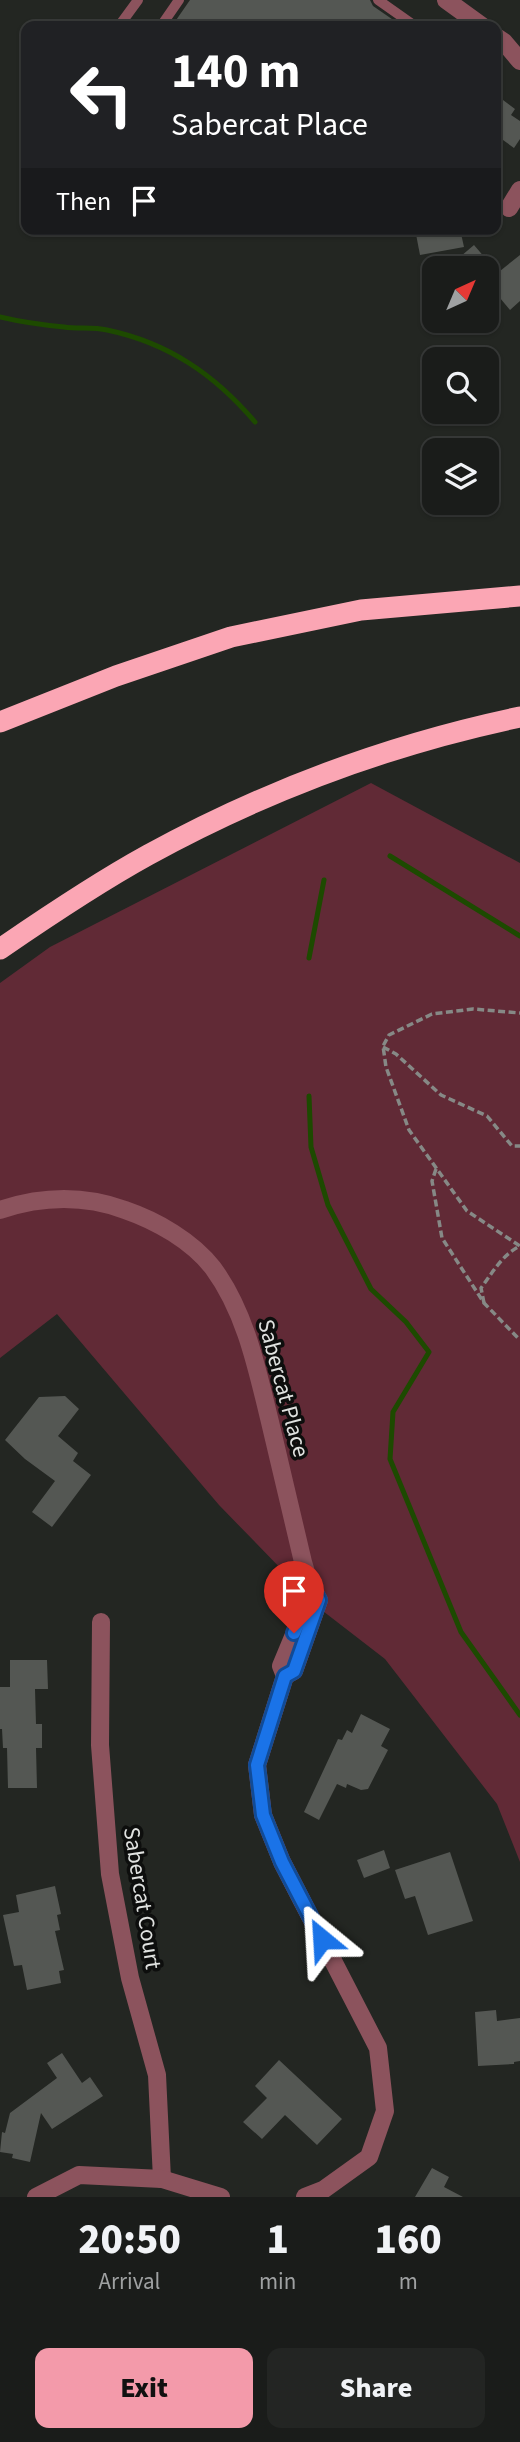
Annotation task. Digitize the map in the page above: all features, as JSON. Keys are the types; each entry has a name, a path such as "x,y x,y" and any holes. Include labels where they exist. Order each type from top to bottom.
{"highway":[{"path":"0,722 116,676 231,637 361,610 520,596"},
{"path":"0,949 60,908 148,855 244,807 389,753 463,729 520,717"}],"street":[{"path":"446,0 475,21"},
{"path":"501,40 520,61"},
{"path":"509,208 520,190"},
{"name":"Sabercat Place","path":"0,1210 21,1203 58,1198 103,1202 142,1216 181,1238 212,1267 236,1307 253,1352 303,1562 316,1595 281,1666 285,1676 257,1765 263,1815 282,1862 378,2048 385,2110 369,2157 323,2190 305,2197"},
{"name":"Sabercat Court","path":"101,1622 100,1745 110,1874 130,1978 157,2076 162,2179"},
{"path":"36,2197 79,2175 162,2179 221,2197"}],"lane":[{"path":"123,21 138,0"},
{"path":"164,21 179,0"},
{"path":"378,0 408,21"}],"path":[{"path":"484,1303 481,1288 509,1252 520,1246 467,1211 409,1130 386,1067 383,1046 389,1035 432,1014 473,1009 520,1013"},
{"path":"383,1046 396,1054 441,1095 487,1116 512,1146 520,1146"},
{"path":"436,1169 432,1181 442,1238 484,1303 520,1340"}],"shaded area":[{"path":"371,783 520,863 520,1862 497,1804 385,1659 319,1608 219,1505 57,1314 0,1358 0,983 50,947"}],"building":[{"path":"190,0 370,0 373,6 395,21 175,21"},
{"path":"501,98 515,109 511,115 520,121 520,139 514,148 501,139"},
{"path":"416,235 461,235 464,247 420,255"},
{"path":"474,245 483,256 461,256"},
{"path":"520,255 520,301 510,310 500,298 499,270"},
{"path":"65,1396 79,1409 58,1436 78,1453 73,1461 91,1475 52,1527 32,1512 55,1481 5,1440 39,1397"},
{"path":"10,1660 47,1660 48,1689 35,1689 36,1724 42,1724 42,1748 36,1748 37,1788 8,1788 7,1748 3,1748 0,1729 0,1687 10,1687"},
{"path":"361,1714 390,1729 381,1746 388,1750 368,1789 361,1790 347,1784 346,1788 337,1784 319,1820 304,1812 338,1739 342,1740 347,1730 352,1733"},
{"path":"384,1850 390,1868 364,1878 357,1860"},
{"path":"450,1852 473,1921 428,1935 415,1896 405,1899 395,1870"},
{"path":"55,1886 61,1914 57,1915 60,1930 55,1931 64,1970 59,1971 61,1983 27,1990 22,1965 14,1966 3,1915 19,1912 16,1895"},
{"path":"496,2010 497,2021 520,2018 520,2061 514,2064 478,2066 475,2012"},
{"path":"62,2053 82,2083 90,2077 103,2096 52,2129 41,2113 30,2162 12,2158 13,2154 0,2152 2,2132 5,2133 10,2113 57,2078 47,2063"},
{"path":"279,2060 342,2119 317,2145 285,2115 262,2139 243,2122 267,2098 255,2086"},
{"path":"432,2168 449,2177 444,2187 463,2197 415,2197"}],"waterway":[{"path":"0,317 69,328 107,330 151,343 171,352 207,376 255,422"},
{"path":"390,856 520,936"},
{"path":"309,958 324,880"},
{"path":"309,1096 311,1147 328,1205 371,1289 406,1322 429,1352 393,1412 390,1459 461,1632 520,1715"}],"route":[{"path":"294,1633 313,1589 319,1600 294,1671 285,1676 257,1765 263,1815 282,1862 322,1939"}]}
